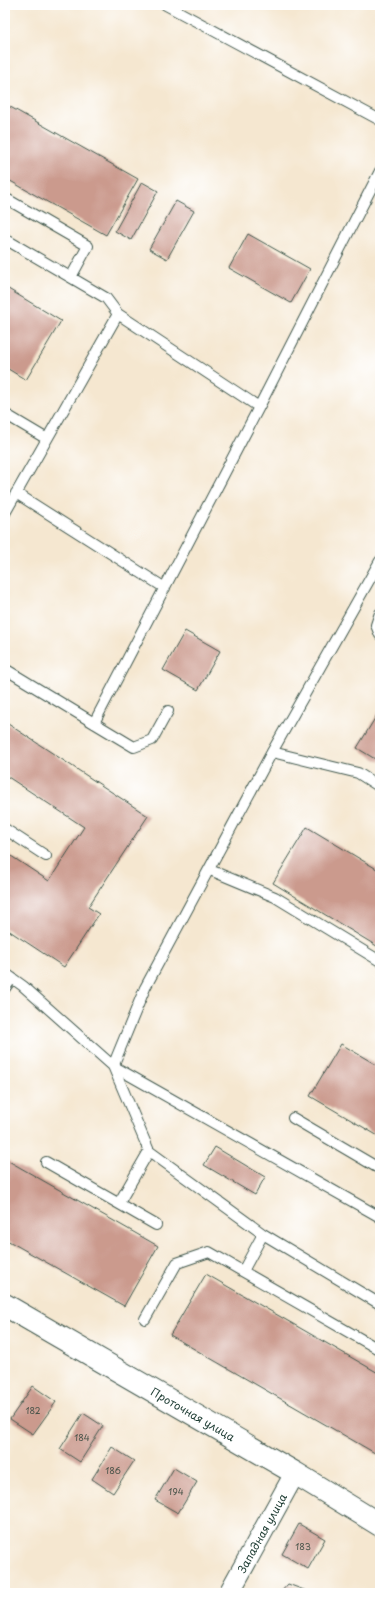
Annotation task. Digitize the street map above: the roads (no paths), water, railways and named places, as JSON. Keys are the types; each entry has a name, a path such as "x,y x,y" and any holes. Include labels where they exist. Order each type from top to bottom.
{"street":[{"name":"Проточная улица","path":"5,1305 295,1473 380,1525"},
{"name":"Западная улица","path":"229,1593 295,1473"}],"lane":[{"path":"166,5 380,120"},
{"path":"94,723 260,408 380,171"},
{"path":"5,198 88,246 71,277"},
{"path":"5,238 106,298 118,314 260,408"},
{"path":"5,513 118,314"},
{"path":"5,414 47,439"},
{"path":"16,493 165,588"},
{"path":"380,561 367,581 272,752 210,870 145,988 113,1066 149,1151 263,1234 380,1304"},
{"path":"380,613 376,625 380,635"},
{"path":"5,669 134,747 152,740 168,711"},
{"path":"272,752 358,773 380,787"},
{"path":"5,829 46,856"},
{"path":"210,870 275,897 380,961"},
{"path":"5,988 8,975 23,986 113,1066 380,1217"},
{"path":"293,1118 380,1169"},
{"path":"119,1203 149,1151"},
{"path":"46,1162 156,1225"},
{"path":"243,1271 263,1234"},
{"path":"145,1319 177,1263 209,1252 380,1350"}]}
